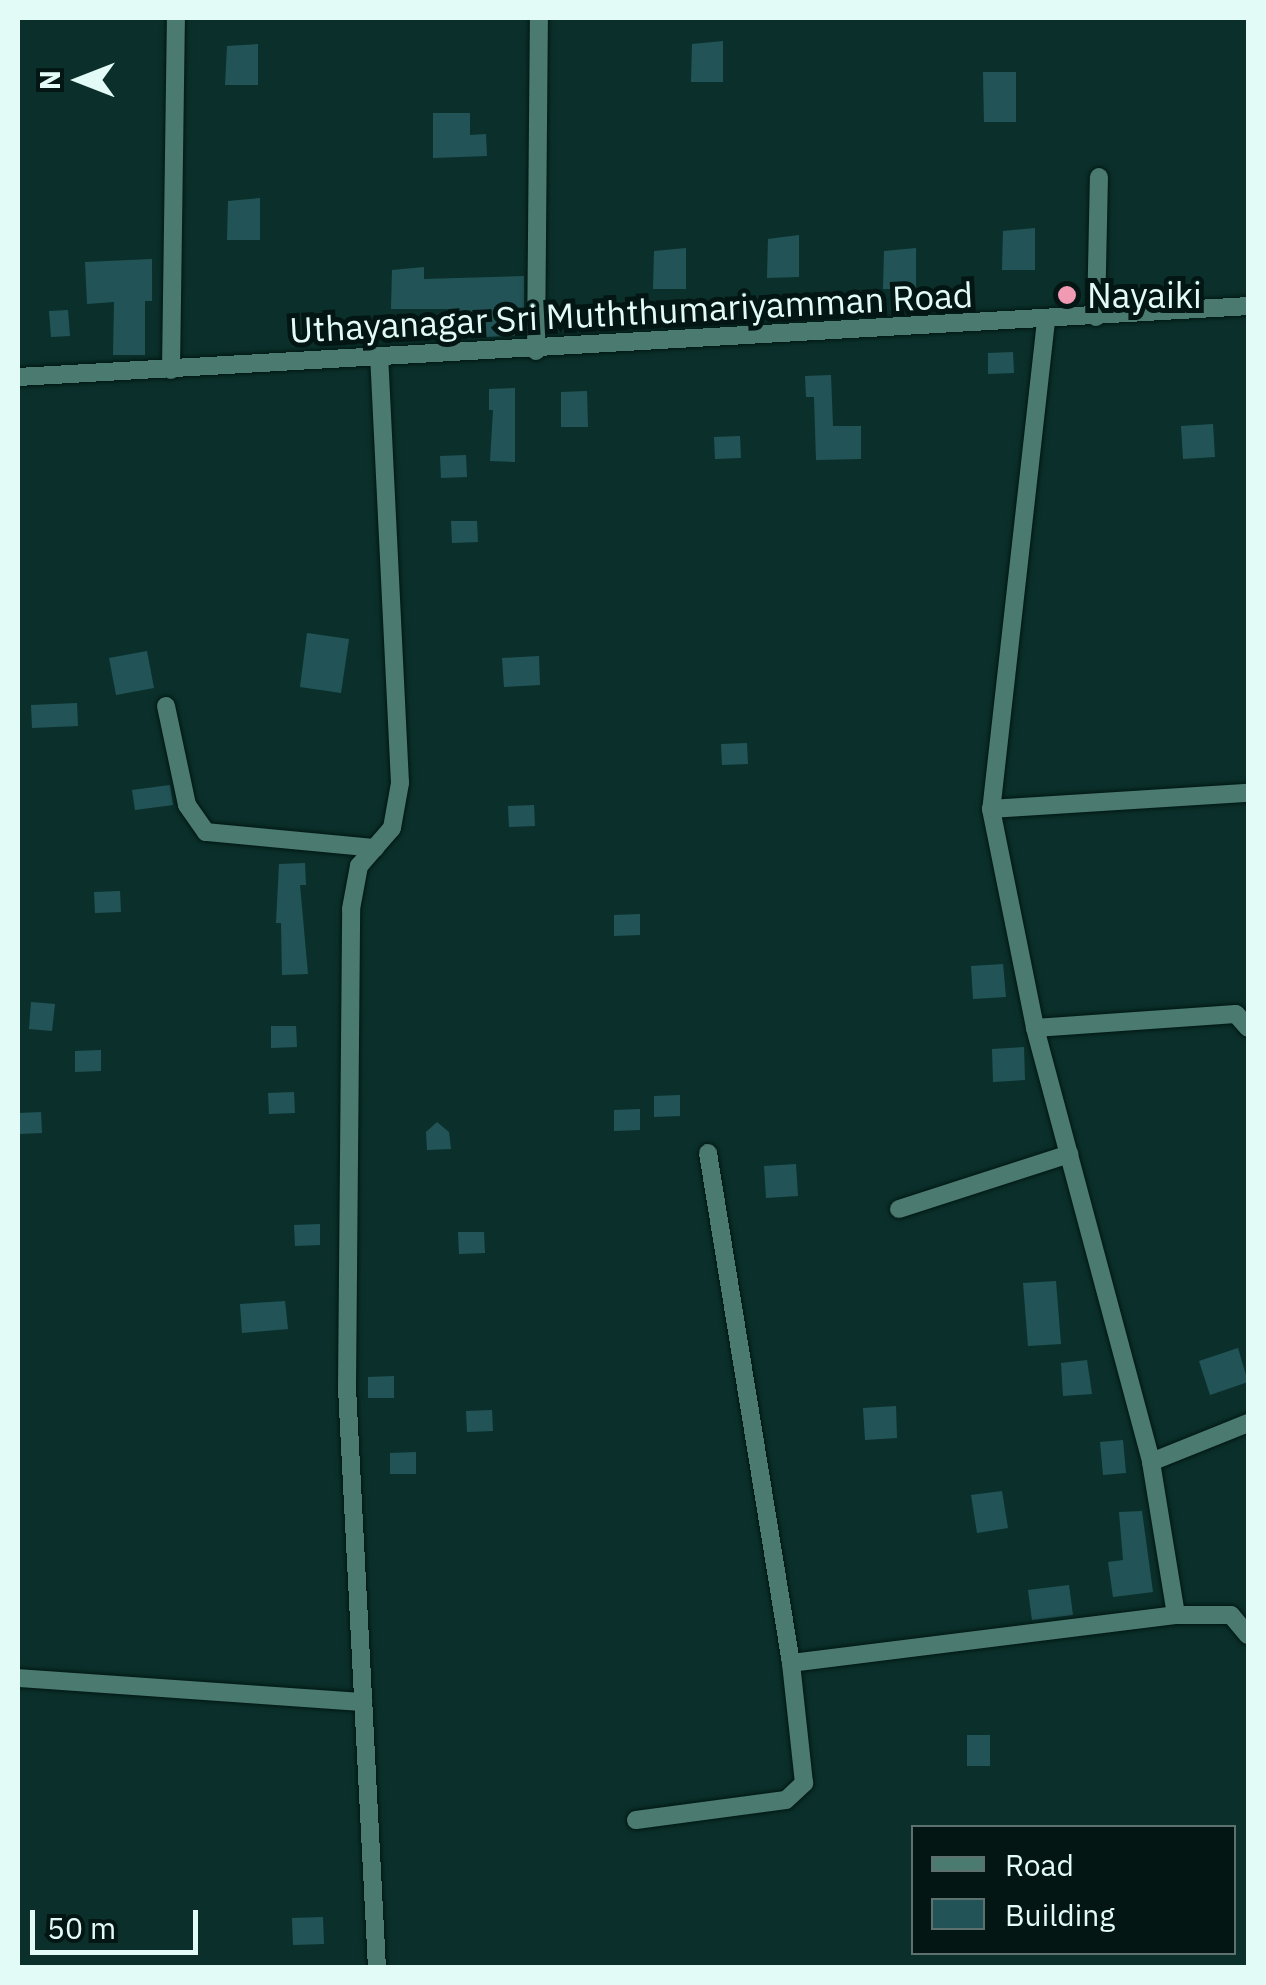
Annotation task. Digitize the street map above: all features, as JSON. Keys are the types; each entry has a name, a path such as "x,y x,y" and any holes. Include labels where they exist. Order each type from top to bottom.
{"street":[{"path":"171,370 176,18"},
{"path":"536,350 539,18"},
{"path":"1096,318 1099,177"},
{"name":"Uthayanagar Sri Muththumariyamman Road","path":"18,378 1046,321 1248,306"},
{"path":"1046,321 991,809 1036,1028 1150,1462 1176,1615"},
{"path":"377,1968 347,1386 351,910 359,866 392,828 400,783 379,360"},
{"path":"166,706 187,805 206,832 374,848"},
{"path":"991,809 1248,794"},
{"path":"1036,1028 1236,1014 1248,1028"},
{"path":"636,1820 786,1800 804,1783 791,1664 708,1153"},
{"path":"899,1209 1069,1154"},
{"path":"1150,1462 1248,1423"},
{"path":"791,1664 1176,1615 1231,1615 1248,1634"},
{"path":"18,1678 364,1702"}],"building":[{"path":"723,41 723,82 691,82 692,44"},
{"path":"258,44 258,85 225,85 227,46"},
{"path":"983,72 1016,72 1016,122 984,122"},
{"path":"433,113 470,113 470,135 486,134 487,156 433,158"},
{"path":"260,198 260,240 227,240 228,201"},
{"path":"1035,228 1035,270 1002,270 1003,231"},
{"path":"799,235 799,277 767,278 768,239"},
{"path":"686,248 686,289 653,289 654,251"},
{"path":"916,248 916,289 883,289 884,251"},
{"path":"152,259 152,301 145,301 145,355 113,355 114,302 87,304 85,262"},
{"path":"424,267 424,279 524,276 524,335 452,339 452,309 391,309 392,270"},
{"path":"68,310 70,336 51,337 49,311"},
{"path":"1013,352 1014,373 988,374 988,353"},
{"path":"831,375 833,426 861,426 861,459 816,460 814,397 806,397 805,376"},
{"path":"515,388 515,462 490,461 493,410 489,410 489,389"},
{"path":"587,391 588,427 561,427 561,392"},
{"path":"1213,424 1215,457 1183,459 1181,426"},
{"path":"740,436 741,458 715,459 714,437"},
{"path":"466,455 467,477 441,478 440,456"},
{"path":"451,521 477,521 478,542 452,543"},
{"path":"307,633 349,639 341,693 300,687"},
{"path":"147,651 154,688 116,695 109,658"},
{"path":"539,656 540,685 504,687 502,658"},
{"path":"77,703 78,726 32,728 31,705"},
{"path":"747,743 748,764 722,765 721,744"},
{"path":"170,785 173,805 135,810 132,790"},
{"path":"534,805 535,826 509,827 508,806"},
{"path":"305,863 306,885 300,885 308,974 282,975 281,923 276,923 279,864"},
{"path":"120,891 121,912 95,913 94,892"},
{"path":"640,914 640,935 614,936 614,915"},
{"path":"1003,964 1006,997 973,999 971,966"},
{"path":"31,1002 55,1004 52,1031 29,1029"},
{"path":"271,1026 296,1026 297,1047 271,1048"},
{"path":"1024,1047 1025,1080 993,1082 992,1049"},
{"path":"101,1050 101,1071 75,1072 75,1051"},
{"path":"294,1092 295,1113 269,1114 268,1093"},
{"path":"680,1095 680,1116 654,1117 654,1096"},
{"path":"640,1109 640,1130 614,1131 614,1110"},
{"path":"41,1112 42,1133 18,1134 18,1113"},
{"path":"437,1122 449,1132 451,1149 427,1150 426,1132"},
{"path":"796,1164 798,1196 766,1198 764,1166"},
{"path":"320,1224 320,1245 295,1246 294,1225"},
{"path":"458,1232 484,1232 485,1253 459,1254"},
{"path":"1056,1281 1061,1344 1028,1346 1023,1283"},
{"path":"285,1301 288,1329 242,1333 240,1304"},
{"path":"1238,1348 1248,1382 1210,1395 1199,1361"},
{"path":"1087,1360 1092,1394 1063,1396 1061,1363"},
{"path":"394,1376 394,1398 368,1398 368,1377"},
{"path":"896,1406 897,1438 865,1440 863,1408"},
{"path":"492,1410 493,1431 467,1432 466,1411"},
{"path":"1123,1440 1126,1473 1103,1475 1100,1442"},
{"path":"416,1452 416,1474 390,1474 390,1453"},
{"path":"1002,1491 1008,1528 977,1533 971,1495"},
{"path":"1142,1511 1153,1592 1113,1597 1108,1562 1123,1560 1119,1512"},
{"path":"1069,1585 1073,1615 1032,1620 1028,1590"},
{"path":"967,1735 990,1735 990,1766 967,1766"},
{"path":"323,1917 324,1944 293,1945 292,1918"}],"place":[{"name":"Nayaiki","path":"1067,295"}]}
